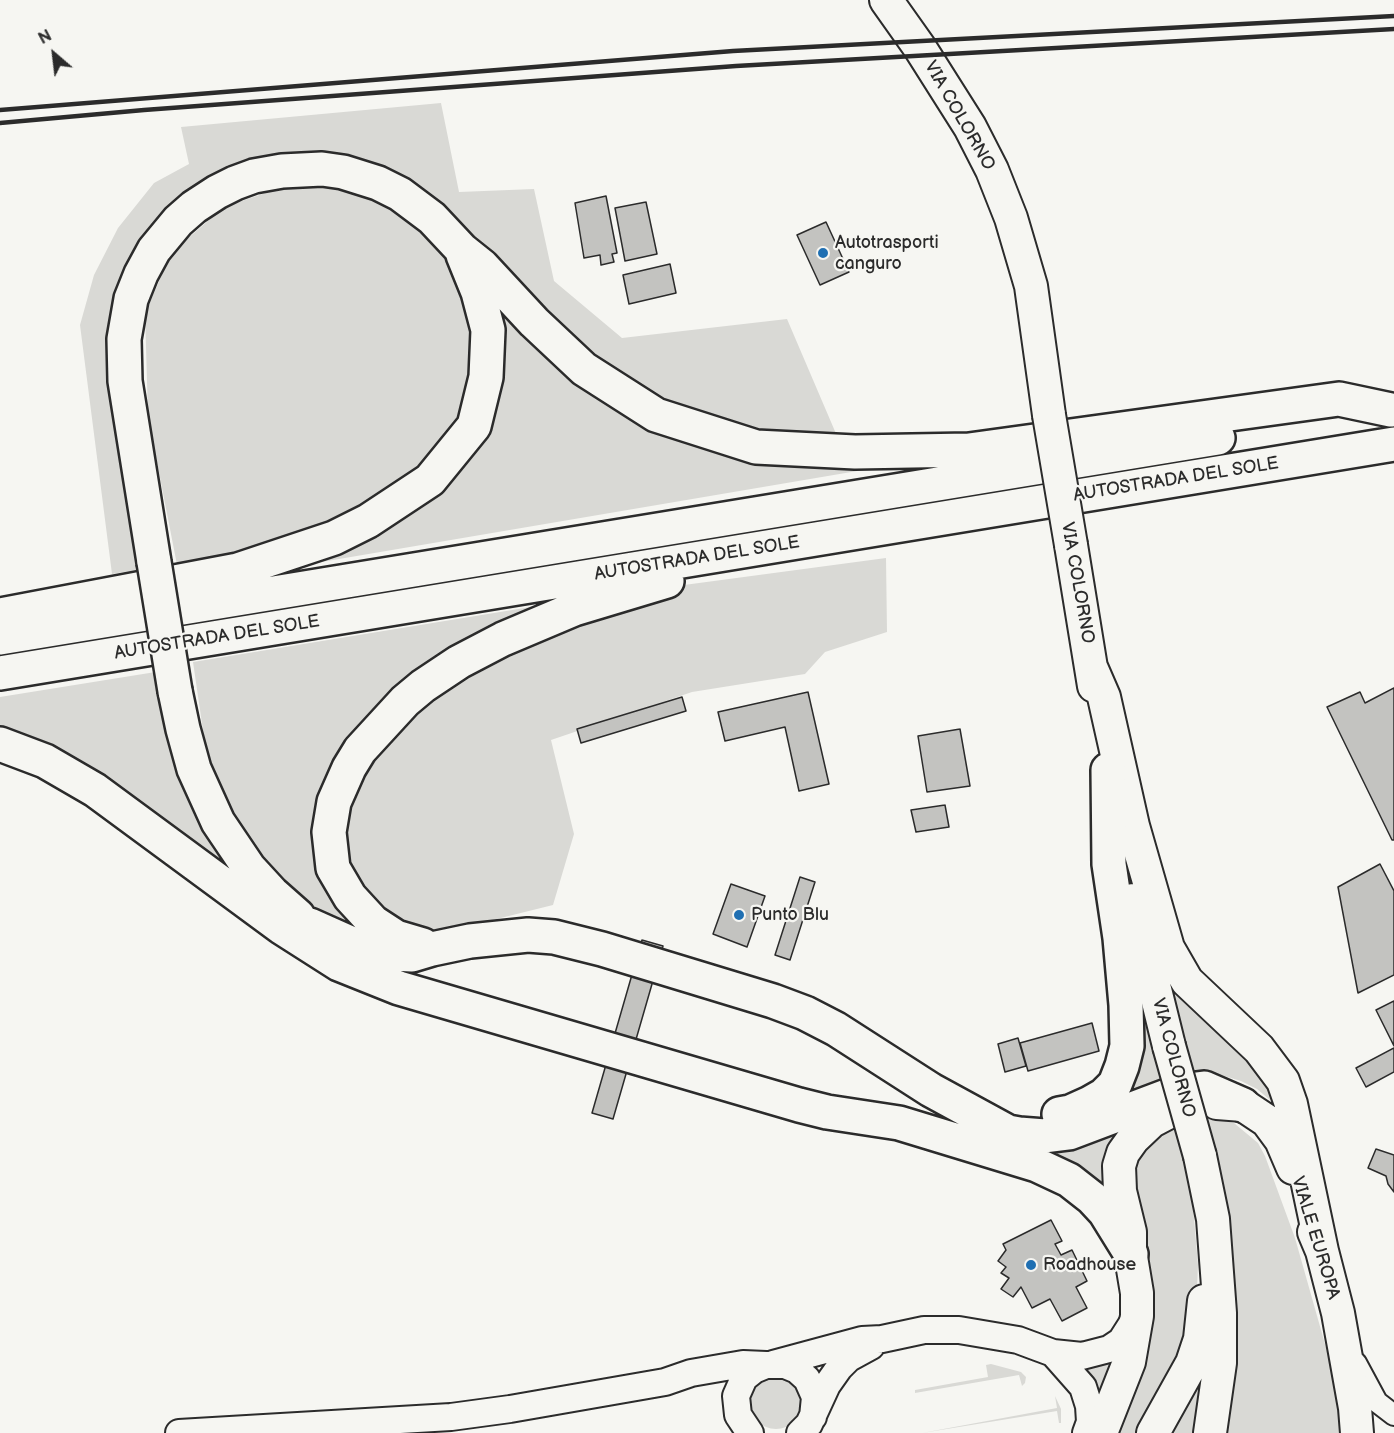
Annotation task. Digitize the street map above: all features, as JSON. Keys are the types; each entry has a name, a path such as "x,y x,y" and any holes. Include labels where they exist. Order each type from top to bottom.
{"highway":[{"path":"371,976 284,904 261,882 238,853 218,822 194,769 175,691 126,394 124,339 128,312 141,274 154,249 178,222 211,195 244,180 282,171 333,170 367,179 400,194 432,218 462,250 482,266 534,322 584,369 656,415 756,447 855,452 969,450 1338,399 1392,409"},
{"path":"0,615 238,570 334,538 368,521 430,480 474,426 486,377 488,330 478,292 462,250"},
{"name":"AUTOSTRADA DEL SOLE","path":"0,638 1392,409"},
{"name":"AUTOSTRADA DEL SOLE","path":"0,673 1394,444"},
{"path":"440,947 429,947 401,939 382,929 357,906 333,868 328,832 332,810 340,785 360,750 390,716 423,686 479,651 574,609 683,576 716,556"},
{"path":"0,744 45,761 112,800 334,962 399,988 799,1105 913,1127 1037,1165 1069,1180 1092,1198 1110,1220 1131,1254"},
{"path":"931,1090 1002,1110 1049,1116 1070,1112 1090,1103 1104,1095 1114,1084 1127,1046 1127,1028 1120,938 1109,864 1108,770"},
{"path":"310,925 357,946 381,953 412,955 440,947 497,937 528,935 554,937 602,950 773,1001 805,1013 836,1029 931,1090 1008,1132 1032,1136 1057,1135 1076,1131 1183,1100 1204,1088 1243,1105"}],"main road":[{"name":"VIA COLORNO","path":"886,0 920,48 970,127 992,170 1011,218 1031,286 1049,415 1128,881 1169,1046 1202,1164"},
{"path":"1091,667 1104,697 1130,815 1168,948 1187,981 1259,1049 1283,1081 1291,1104 1322,1251"},
{"path":"1101,1433 1129,1362 1137,1316 1137,1293 1130,1228 1119,1185 1119,1166 1123,1153 1133,1139 1183,1100"},
{"name":"VIALE EUROPA","path":"1243,1105 1267,1121 1281,1140 1291,1162 1304,1208 1322,1251 1338,1313 1357,1433"},
{"path":"1154,1433 1186,1376 1196,1351 1202,1326 1204,1263 1200,1202 1202,1164"},
{"path":"1202,1164 1215,1234 1221,1321 1220,1363 1209,1433"}],"street":[{"path":"1338,1313 1365,1381 1377,1402 1394,1415"},
{"path":"736,1409 736,1396 744,1378 754,1370 862,1340 924,1330 959,1330 1018,1340 1053,1353 1082,1356 1109,1349 1121,1341 1137,1316"},
{"path":"807,1425 839,1368 854,1354 884,1338"},
{"path":"1053,1353 1083,1387 1090,1414 1086,1433"},
{"path":"179,1433 451,1417 665,1382 700,1371 743,1364 792,1367 807,1379 814,1397 807,1425"},
{"path":"665,1382 714,1384 729,1395 740,1421 750,1433"}],"shaded area":[{"path":"441,103 459,192 534,189 554,281 622,338 787,319 840,443 754,439 671,413 591,365 397,182 208,190 122,306 148,568 112,574 80,325 94,275 118,228 154,183 189,164 181,127"},
{"path":"336,187 389,202 436,237 468,290 482,357 458,434 380,505 281,548 178,570 148,416 145,313 172,252 224,207 280,188"},
{"path":"490,294 615,405 922,460 286,568 466,459"},
{"path":"886,558 887,632 825,652 805,674 692,692 551,740 574,834 553,905 424,937 400,928 344,866 341,818 365,767 404,717 466,670 545,631 684,585"},
{"path":"592,597 374,723 323,834 363,933 325,922 285,888 238,831 206,751 193,662"},
{"path":"168,670 181,747 283,917 0,731 0,697"},
{"path":"1155,937 1258,1062 1276,1105 1257,1089 1241,1081 1221,1075 1192,1076"},
{"path":"1127,941 1157,1050 1154,1052 1164,1085 1103,1104"},
{"path":"1205,1119 1234,1123 1258,1143 1265,1156 1295,1238 1336,1383 1342,1433 1222,1433"},
{"path":"1175,1125 1189,1160 1198,1265 1196,1313 1145,1433 1115,1433 1129,1398 1127,1189 1134,1151"},
{"path":"1126,1126 1109,1193 1072,1164 1054,1154 1053,1151"},
{"path":"1116,1355 1099,1403 1075,1364"},
{"path":"1204,1361 1197,1433 1162,1433"},
{"path":"991,1364 1021,1372 1026,1377 1025,1383 1022,1386 1019,1375 915,1393 915,1390 988,1377 986,1365"},
{"path":"771,1377 781,1377 795,1384 802,1403 795,1422 781,1429 771,1429 761,1425 754,1418 750,1408 750,1398 754,1388 761,1381"},
{"path":"1055,1396 1061,1409 1061,1423 1059,1423 1057,1411 922,1433 1057,1408"}],"building":[{"path":"606,196 617,253 612,254 614,262 601,265 600,255 584,258 575,203"},
{"path":"646,202 657,254 625,261 615,208"},
{"name":"Autotrasporti canguro","path":"826,222 849,272 820,285 797,235"},
{"path":"670,264 676,293 629,304 623,275"},
{"path":"1394,688 1394,840 1392,840 1327,707 1360,692 1365,703"},
{"path":"808,692 829,784 799,791 785,727 725,741 718,712"},
{"path":"682,697 686,711 581,743 577,729"},
{"path":"960,729 970,786 927,792 918,736"},
{"path":"945,805 949,827 916,832 911,810"},
{"path":"1380,864 1394,891 1394,975 1358,993 1338,887"},
{"path":"800,877 815,882 790,960 775,955"},
{"name":"Punto Blu","path":"731,884 765,896 747,947 713,934"},
{"path":"642,940 663,946 613,1119 592,1113"},
{"path":"1394,1001 1394,1046 1376,1010"},
{"path":"1092,1023 1099,1051 1028,1071 1020,1043"},
{"path":"1018,1038 1026,1066 1005,1072 998,1044"},
{"path":"1394,1048 1394,1072 1366,1087 1356,1068"},
{"path":"1376,1149 1394,1155 1394,1192 1386,1176 1368,1168"},
{"path":"1051,1220 1062,1241 1055,1244 1061,1255 1072,1250 1087,1281 1076,1287 1087,1308 1062,1321 1050,1299 1032,1308 1021,1287 1013,1297 1001,1289 1009,1278 1001,1273 1006,1267 998,1261 1006,1250 1003,1244"}],"railway":[{"path":"0,110 733,51 1394,16"},
{"path":"0,123 144,110 736,66 1394,29"}],"place":[{"name":"Autotrasporti canguro","path":"823,253"},
{"name":"Punto Blu","path":"739,915"},
{"name":"Roadhouse","path":"1031,1265"}]}
